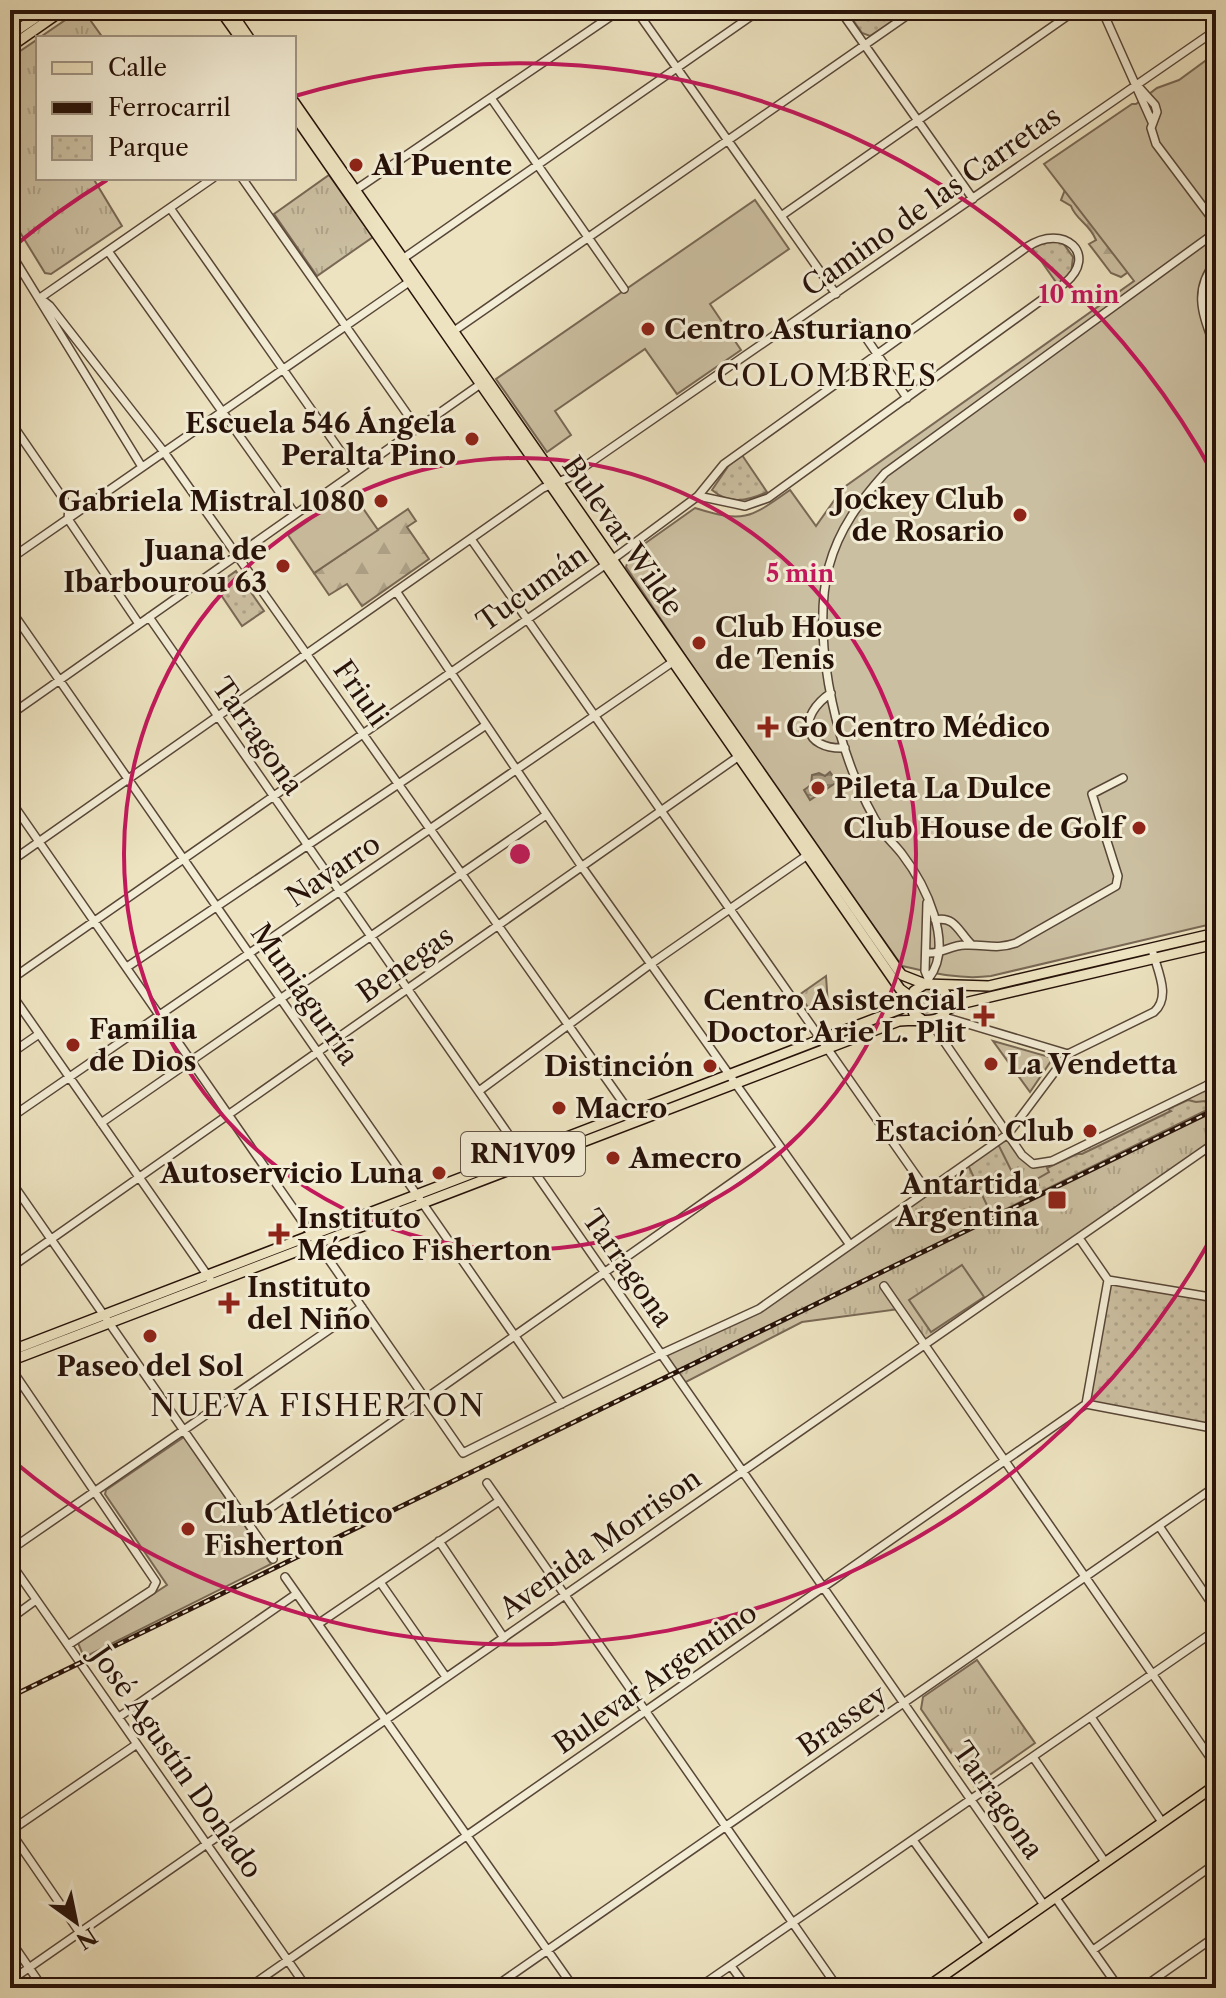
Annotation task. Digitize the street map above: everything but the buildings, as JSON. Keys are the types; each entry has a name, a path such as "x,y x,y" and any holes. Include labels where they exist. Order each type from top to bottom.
{"main road":[{"path":"10,35 47,10"},
{"path":"10,47 63,10"},
{"path":"220,10 239,36"},
{"path":"230,10 248,36"},
{"name":"Bulevar Wilde","path":"296,105 400,262 910,1000"},
{"name":"Bulevar Wilde","path":"296,120 352,192"},
{"name":"Bulevar Wilde","path":"400,262 409,282 450,334"},
{"name":"Bulevar Wilde","path":"810,853 902,975 930,983"},
{"path":"930,983 989,986 1216,933"},
{"name":"RN1V09","path":"10,1351 107,1319 823,1044 904,1019 927,1021 960,1004 1216,944"},
{"path":"930,983 946,994 943,1015"},
{"name":"RN1V09","path":"823,1044 900,1009 914,991 930,983"},
{"path":"910,1000 914,1014 927,1021"},
{"name":"RN1V09","path":"10,1364 107,1319"},
{"path":"926,1988 1216,1785"}],"street":[{"path":"352,192 620,10"},
{"path":"636,10 836,294"},
{"path":"400,262 760,10"},
{"path":"840,10 973,199"},
{"path":"450,334 915,10"},
{"path":"781,216 1076,10"},
{"path":"1102,10 1152,122 1152,137 1216,224"},
{"name":"Camino de las Carretas","path":"10,862 471,539 568,478 1216,30"},
{"path":"491,98 624,289"},
{"path":"40,298 210,180"},
{"path":"243,180 417,428"},
{"path":"170,208 355,472"},
{"path":"930,983 938,954 936,920 911,867 883,831 845,748 831,693 824,643 829,568 848,519 885,473 1216,232"},
{"name":"Tucumán","path":"10,980 608,561 698,496 724,464 1040,239 1054,237 1073,245 1078,260 1072,277 907,398"},
{"path":"108,251 295,514"},
{"path":"10,252 142,467"},
{"path":"1216,261 1203,279 1200,296 1216,351"},
{"path":"10,547 13,557 409,282"},
{"name":"Friuli","path":"40,298 50,306 164,452 633,1117"},
{"path":"698,496 745,506 768,498 907,398 858,326"},
{"path":"11,712 483,382"},
{"path":"10,421 69,507 68,519 139,624"},
{"path":"471,539 927,1191"},
{"path":"396,591 582,867 850,1245"},
{"name":"Muniagurría","path":"10,609 562,1404"},
{"name":"Tarragona","path":"149,617 1044,1905"},
{"name":"Navarro","path":"10,1118 676,659"},
{"path":"831,693 818,702 809,715 809,728 818,744 830,749 845,748"},
{"path":"127,967 486,725"},
{"name":"Benegas","path":"10,1268 742,754"},
{"path":"928,953 938,954 948,948 972,945 1001,948 1016,943 1116,886 1118,876 1092,794 1123,778"},
{"path":"10,800 463,1453 661,1354 759,1309 1008,1134 1068,1054 1161,1006 1164,993 1152,947"},
{"path":"101,1123 546,815"},
{"path":"479,1091 652,963 810,853"},
{"path":"927,901 928,953 925,971 930,983"},
{"path":"927,921 944,918 953,921 972,945"},
{"path":"10,992 210,1280"},
{"path":"947,1043 943,1015 1068,1054"},
{"path":"927,1021 947,1043 1027,1160 1037,1165 1052,1161 1216,1081"},
{"path":"10,1054 39,1034"},
{"path":"1207,1085 1216,1098"},
{"name":"Avenida Morrison","path":"10,1981 1216,1142"},
{"path":"249,1523 781,1148"},
{"path":"10,1180 273,1559"},
{"path":"1079,1238 1108,1280 1086,1404 1214,1431 1216,1406"},
{"path":"1108,1280 1216,1298"},
{"path":"884,1286 1216,1766"},
{"path":"10,1550 362,1307"},
{"path":"10,1364 156,1582 152,1590 68,1645"},
{"name":"Bulevar Argentino","path":"248,1988 1086,1404"},
{"path":"487,1483 838,1988"},
{"name":"Brassey","path":"493,1988 1216,1486"},
{"path":"318,1624 499,1501"},
{"path":"1159,1526 1216,1610"},
{"path":"439,1541 504,1638"},
{"name":"José Agustín Donado","path":"10,1562 307,1988"},
{"path":"285,1577 574,1988"},
{"path":"380,1582 446,1677"},
{"path":"119,1717 296,1594"},
{"path":"10,1619 36,1600"},
{"path":"698,1988 1216,1630"},
{"path":"1091,1717 1162,1822"},
{"path":"80,1933 10,1831 137,1744"},
{"path":"1033,1757 1105,1862"},
{"path":"913,1840 988,1944"},
{"path":"1093,1950 1216,1863"},
{"path":"1055,1897 1119,1988"},
{"path":"1142,1988 1216,1936"},
{"path":"10,1940 43,1988"},
{"path":"731,1966 747,1988"}],"green space":[{"path":"83,10 102,36 42,36"},
{"path":"846,10 909,10 870,36 862,33"},
{"path":"36,40 36,180 94,180 122,226 51,274 45,273 10,216 10,58"},
{"name":"Jockey Club de Rosario","path":"1216,53 1216,923 991,976 957,976 902,966 759,766 626,567 630,554 695,508 725,516 746,516 790,490 816,526 843,488 1134,281 1044,164 1132,104 1157,88 1179,80"},
{"path":"329,175 373,237 317,276 274,214"},
{"path":"1068,182 1141,263 1121,277 1111,273 1089,244 1096,240 1093,234 1071,206 1061,200"},
{"name":"Centro Asturiano","path":"755,200 789,249 710,304 741,350 677,394 645,349 555,411 571,435 547,452 496,379"},
{"path":"1047,240 1063,243 1073,257 1071,274 1058,285 1032,248"},
{"path":"742,455 767,492 739,500 725,498 712,490 729,465"},
{"path":"351,491 378,530 314,573 288,535"},
{"path":"408,509 416,521 407,527 429,559 362,606 347,584 329,595 314,573"},
{"path":"236,571 264,611 242,626 215,586"},
{"path":"826,976 828,1005 811,1011 799,995"},
{"path":"925,984 946,994 941,1016 918,1018 911,997"},
{"path":"993,1041 1053,1058 1030,1092"},
{"path":"1216,1081 1216,1142 923,1346 899,1309 802,1322 682,1384 661,1354 759,1309 1008,1134 1022,1155 1037,1165"},
{"path":"1188,1100 1205,1101 1209,1109 992,1216 968,1165 998,1144 1022,1192 1039,1185 1037,1179 1049,1172 1047,1168 1082,1154"},
{"path":"962,1265 984,1297 931,1332 909,1300"},
{"path":"1108,1280 1216,1298 1216,1406 1212,1428 1086,1404"},
{"name":"Club Atlético Fisherton","path":"184,1437 271,1564 87,1656 83,1655 78,1643 167,1585 105,1494 106,1490"},
{"path":"977,1660 1035,1743 974,1786 921,1709 923,1697"}],"shaded area":[{"name":"Pileta La Dulce","path":"830,772 837,782 810,800 804,790 811,785 812,775 819,773 825,776"}],"railway":[{"path":"10,1697 1216,1109"}],"place":[{"name":"Al Puente","path":"356,165"},
{"name":"Centro Asturiano","path":"648,329"},
{"name":"Escuela 546 Ángela Peralta Pino","path":"472,439"},
{"name":"Gabriela Mistral 1080","path":"381,501"},
{"name":"Jockey Club de Rosario","path":"1020,515"},
{"name":"Juana de Ibarbourou 63","path":"283,566"},
{"name":"Club House de Tenis","path":"699,643"},
{"name":"Go Centro Médico","path":"768,727"},
{"name":"Pileta La Dulce","path":"818,788"},
{"name":"Club House de Golf","path":"1139,828"},
{"name":"Centro Asistencial Doctor Arie L. Plit","path":"984,1016"},
{"name":"Familia de Dios","path":"73,1045"},
{"name":"La Vendetta","path":"991,1064"},
{"name":"Distinción","path":"710,1066"},
{"name":"Macro","path":"559,1108"},
{"name":"Estación Club","path":"1090,1131"},
{"name":"Amecro","path":"613,1158"},
{"name":"Autoservicio Luna","path":"439,1173"},
{"name":"Antártida Argentina","path":"1057,1200"},
{"name":"Instituto Médico Fisherton","path":"279,1234"},
{"name":"Instituto del Niño","path":"229,1303"},
{"name":"Paseo del Sol","path":"150,1336"},
{"name":"Club Atlético Fisherton","path":"188,1529"}],"district":[{"name":"COLOMBRES","path":"827,376"},
{"name":"NUEVA FISHERTON","path":"318,1406"}]}
